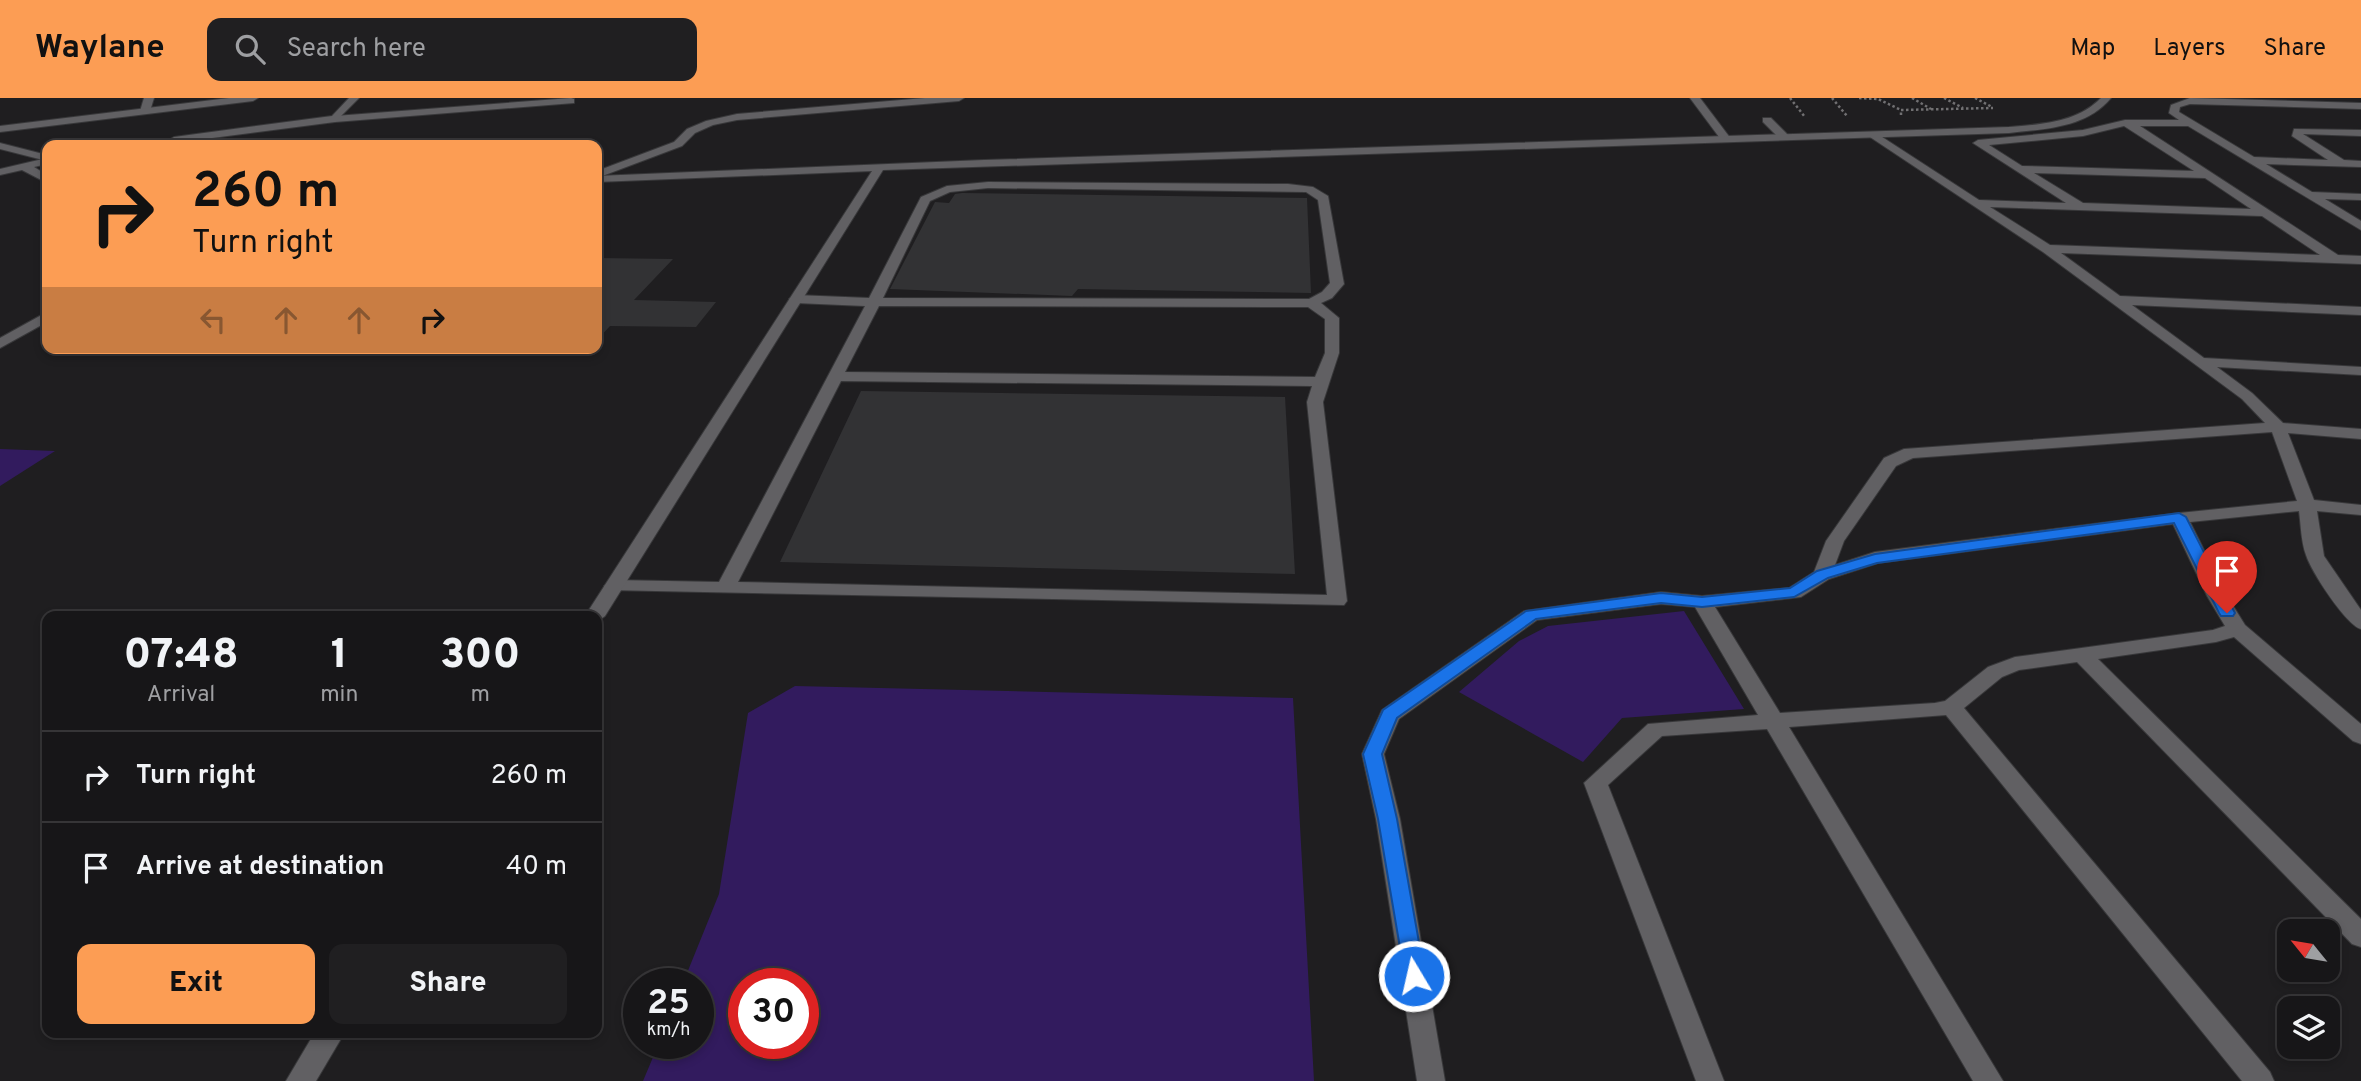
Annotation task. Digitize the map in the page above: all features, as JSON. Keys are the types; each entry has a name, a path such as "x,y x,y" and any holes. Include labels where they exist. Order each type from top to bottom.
{"street":[{"path":"145,111 149,98"},
{"path":"0,129 253,98"},
{"path":"335,119 354,98"},
{"path":"602,175 678,144 691,131 710,123 737,117 959,98"},
{"path":"1695,98 1726,139"},
{"path":"602,177 2009,130 2066,122 2096,111 2106,98"},
{"path":"174,140 335,119 571,101"},
{"path":"2361,106 2181,102 2176,105 2174,114 2361,226"},
{"path":"1767,120 1784,137"},
{"path":"2081,207 1978,143 2083,133 2125,123 2190,123"},
{"path":"2125,123 2335,259"},
{"path":"2341,163 2296,134 2298,131 2361,133"},
{"path":"1872,135 2047,249 2247,396 2278,427 2307,505 2315,556 2336,592 2361,623"},
{"path":"0,146 42,159"},
{"path":"2250,160 2361,163"},
{"path":"0,172 42,162"},
{"path":"25,167 42,177"},
{"path":"598,611 879,168"},
{"path":"2021,169 2207,175"},
{"path":"726,588 874,302 925,199 937,191 956,186 1001,185 1309,189 1324,198 1337,284 1327,295 1311,303 874,302 796,299"},
{"path":"2309,195 2361,197"},
{"path":"1978,203 2266,213"},
{"path":"2047,249 2361,260"},
{"path":"2118,300 2361,311"},
{"path":"614,586 1337,601 1315,402 1332,353 1332,317 1311,303"},
{"path":"0,344 42,319"},
{"path":"2202,362 2361,371"},
{"path":"835,376 1321,382"},
{"path":"1822,575 1835,541 1890,462 1910,453 2278,427 2361,434"},
{"path":"1431,1081 1388,819 1373,754 1390,715 1531,615 1661,598 1702,602 1794,593 1822,575 1875,558 2179,517 2307,505 2361,510"},
{"path":"2179,517 2217,597 2237,629 2361,736"},
{"path":"2336,592 2361,594"},
{"path":"1702,602 1989,1081"},
{"path":"1710,1081 1597,783 1656,729 1951,708 1995,672 2015,664 2216,636 2237,629"},
{"path":"2081,654 2361,936"},
{"path":"1951,708 2260,1081"},
{"path":"300,1081 327,1038"}],"path":[{"path":"1790,98 1808,121"},
{"path":"1832,98 1852,122"},
{"path":"1859,98 1872,98 1901,110"},
{"path":"1912,98 1932,109"},
{"path":"1944,98 1964,108"},
{"path":"1975,98 1993,108"}],"shaded area":[{"path":"0,449 55,451 0,486"},
{"path":"1684,611 1744,709 1622,718 1583,762 1459,692 1519,641 1548,626"},
{"path":"795,686 1293,698 1314,1081 643,1081 652,1059 714,1059 714,968 689,968 719,894 748,713"}],"building":[{"path":"955,194 1307,198 1311,293 1078,289 1072,296 890,289 935,202 949,203"},
{"path":"602,258 673,259 634,300 716,302 696,327 610,326 602,335"},
{"path":"861,391 1285,397 1295,574 780,562"}],"route":[{"path":"1414,976 1388,819 1373,754 1390,715 1531,615 1661,598 1702,602 1794,593 1822,575 1875,558 2179,517 2227,613"}]}
